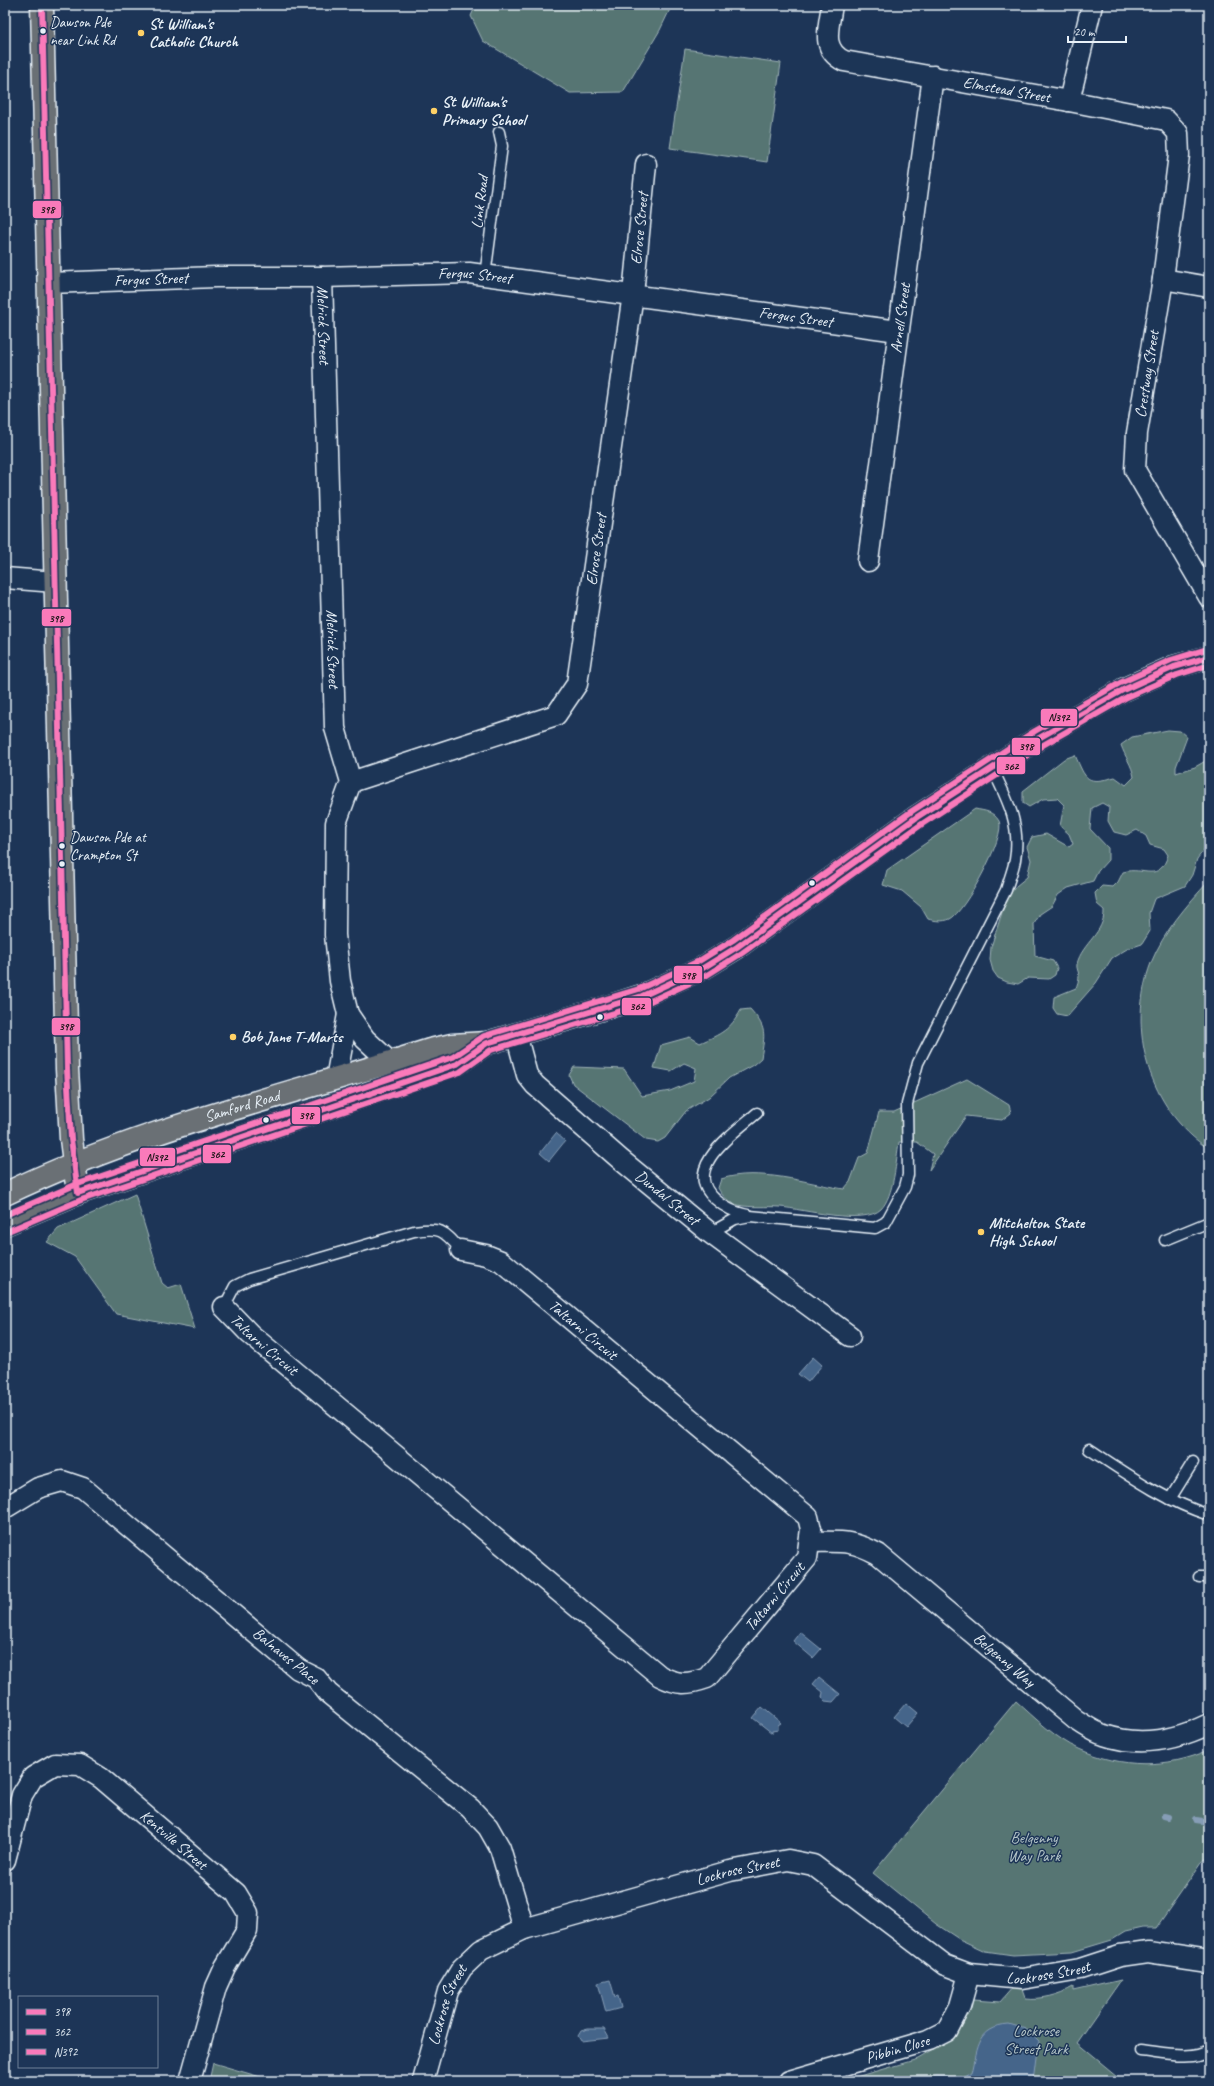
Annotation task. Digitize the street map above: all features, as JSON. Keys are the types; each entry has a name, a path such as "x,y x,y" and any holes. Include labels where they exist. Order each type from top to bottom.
{"main road":[{"path":"42,5 67,1069 74,1163 78,1193"},
{"name":"Samford Road","path":"5,1194 74,1163 159,1132 452,1044 487,1043 642,996 703,968 737,947 917,816 1077,716 1123,690 1174,667 1209,657"},
{"name":"Samford Road","path":"5,1224 78,1193 457,1064 487,1043"}],"street":[{"name":"Elmstead Street","path":"832,5 828,37 829,46 832,52 839,58 852,64 933,76 1070,100 1166,120 1178,133"},
{"path":"1070,100 1092,5"},
{"name":"Arnell Street","path":"868,561 933,76"},
{"name":"Crestway Street","path":"1178,133 1179,155 1163,279 1137,433 1135,470 1209,597"},
{"name":"Elrose Street","path":"351,782 556,715 577,684 633,294 646,164"},
{"name":"Fergus Street","path":"49,282 216,277 322,277 469,273 898,330"},
{"name":"Melrick Street","path":"322,277 334,728 351,782"},
{"path":"1163,279 1209,287"},
{"path":"5,578 22,581 55,582"},
{"path":"336,1079 348,1014 336,955 336,823 351,782"},
{"path":"348,1014 365,1039 391,1063"},
{"name":"Dundal Street","path":"516,1034 528,1074 535,1086 621,1160 710,1233 850,1336"},
{"name":"Taltarni Circuit","path":"224,1307 250,1334 660,1676 676,1684 695,1682 707,1678 807,1558 811,1529 808,1518 501,1261 486,1255 461,1250"},
{"name":"Balnaves Place","path":"5,1508 38,1488 62,1481 83,1488 298,1669 316,1678 328,1693 470,1808 488,1827 500,1848 524,1929"},
{"name":"Belgenny Way","path":"810,1542 846,1542 860,1544 878,1554 1076,1720 1104,1735 1134,1741 1156,1742 1188,1734 1209,1724"},
{"name":"Kentville Street","path":"5,1860 22,1796 33,1777 55,1764 80,1765 101,1778 236,1893 248,1913 247,1930 225,1967 216,1987 190,2081"},
{"name":"Lockrose Street","path":"423,2081 448,1990 462,1968 481,1950 524,1929 730,1870 788,1860 813,1865 945,1964 970,1974 1022,1979 1080,1969 1120,1956 1148,1952 1209,1961"},
{"name":"Pibbin Close","path":"789,2081 930,2040 947,2031 960,2006 970,1974"}],"lane":[{"name":"Link Road","path":"485,276 502,146 499,132"},
{"path":"757,1114 727,1138 711,1156 703,1175 704,1185 708,1193 726,1208 750,1216 875,1228 886,1222 905,1187 908,1175 908,1104 918,1063 1006,890 1015,860 1016,836 1014,814 992,768"},
{"path":"710,1233 735,1219 750,1216"},
{"path":"1165,1240 1209,1222"},
{"name":"Taltarni Circuit","path":"224,1307 236,1286 249,1279 414,1231 433,1228 445,1233 461,1250"},
{"path":"1089,1449 1147,1487 1170,1499 1209,1515"},
{"path":"1170,1499 1193,1462"},
{"path":"1141,2051 1190,2055 1198,2054 1209,2049"}],"green space":[{"path":"476,5 672,5 660,30 623,92 570,93 483,41 471,16"},
{"path":"685,49 781,63 767,162 670,148"},
{"path":"1168,730 1180,731 1187,737 1176,767 1176,773 1195,767 1209,759 1209,843 1197,859 1192,875 1185,886 1154,899 1149,913 1150,931 1142,944 1127,949 1112,958 1096,983 1067,1016 1057,1014 1053,1008 1054,997 1076,988 1079,976 1077,966 1080,957 1083,950 1101,925 1104,910 1097,904 1095,893 1102,886 1113,887 1118,882 1123,872 1155,872 1164,864 1168,855 1164,849 1150,845 1146,836 1137,830 1126,835 1114,832 1108,821 1109,807 1102,803 1092,808 1090,829 1108,848 1108,860 1098,871 1093,881 1068,888 1058,895 1052,906 1040,914 1034,924 1035,956 1053,961 1057,968 1055,975 1049,979 1028,978 1018,984 1007,982 998,978 993,971 990,960 991,947 1006,900 1016,886 1027,877 1031,860 1027,847 1032,837 1046,834 1069,847 1073,844 1069,834 1060,826 1064,805 1057,798 1043,799 1029,807 1023,803 1023,791 1064,759 1075,755 1082,770 1088,778 1098,780 1115,777 1126,785 1134,777 1121,745 1132,737"},
{"path":"975,809 991,813 999,821 1000,829 991,857 974,889 956,914 945,921 928,919 921,907 902,891 883,885 887,870"},
{"path":"1209,881 1209,1149 1188,1133 1171,1113 1158,1090 1148,1066 1143,1041 1141,1014 1144,988 1156,951 1176,919"},
{"path":"750,1009 762,1026 764,1037 761,1058 753,1065 729,1078 709,1097 686,1111 665,1138 658,1142 646,1140 573,1084 569,1075 574,1067 624,1069 642,1096 670,1091 694,1081 696,1068 684,1063 671,1071 654,1068 661,1045 690,1037 700,1043 714,1037 729,1027 741,1010"},
{"path":"967,1079 1009,1105 1011,1113 1002,1120 966,1116 929,1170 933,1154 917,1142 899,1142 894,1177 889,1196 881,1209 873,1214 848,1216 780,1207 743,1206 734,1204 728,1200 721,1194 718,1188 721,1179 736,1176 767,1175 844,1189 850,1182 859,1158 868,1153 879,1112 894,1112"},
{"path":"135,1194 162,1283 168,1288 181,1284 195,1329 116,1314 75,1257 47,1242 58,1229"},
{"name":"Belgenny Way Park","path":"1016,1701 1046,1728 1070,1745 1111,1760 1144,1764 1160,1763 1177,1761 1209,1750 1209,1860 1204,1859 1156,1928 1143,1928 1125,1932 1112,1940 1072,1952 1013,1955 985,1951 959,1939 936,1924 873,1873"},
{"name":"Lockrose Street Park","path":"1121,1980 1077,2043 1123,2081 842,2081 918,2059 938,2047 948,2039 960,2014 973,2000 1000,2002 1013,1987 1021,1987 1025,1998 1043,1998 1056,1995 1073,1987 1073,1991"},
{"path":"213,2063 274,2081 209,2081"}],"water":[{"path":"556,1133 565,1141 549,1161 540,1153"},
{"path":"813,1357 822,1365 808,1382 798,1374"},
{"path":"800,1632 821,1649 813,1658 793,1641"},
{"path":"819,1677 840,1694 833,1702 825,1701 822,1698 823,1692 813,1684"},
{"path":"906,1703 918,1713 906,1727 894,1717"},
{"path":"762,1707 781,1723 778,1725 778,1730 772,1731 772,1733 753,1718"},
{"path":"610,1980 615,1997 618,1996 621,2008 606,2012 598,1983"},
{"path":"1009,2025 1029,2031 1039,2041 1034,2081 926,2081 936,2076 963,2077 972,2072 978,2047 985,2034 999,2027"},
{"path":"588,2029 604,2029 609,2038 581,2041 578,2036 581,2031"}],"waterway":[{"path":"1164,1816 1168,1817"},
{"path":"1195,1820 1209,1822"}],"transit line":[{"name":"398","path":"42,5 67,1069 71,1139 78,1193 457,1064 487,1043 642,996 703,968 737,947 917,817 1039,738 1123,690 1174,667 1209,657"},
{"name":"N392","path":"5,1215 75,1185 453,1057 484,1036 639,989 699,961 733,940 912,811 1035,731 1120,683 1171,660 1207,649"},
{"name":"362","path":"8,1231 81,1200 460,1072 491,1050 644,1004 707,975 742,953 922,824 1043,745 1127,697 1177,675 1209,665"}],"place":[{"name":"Dawson Pde near Link Rd","path":"43,31"},
{"name":"St William's Catholic Church","path":"141,33"},
{"name":"St William's Primary School","path":"434,111"},
{"name":"Dawson Pde at Crampton St","path":"62,846"},
{"name":"Bob Jane T-Marts","path":"233,1037"},
{"name":"Mitchelton State High School","path":"981,1232"}]}
